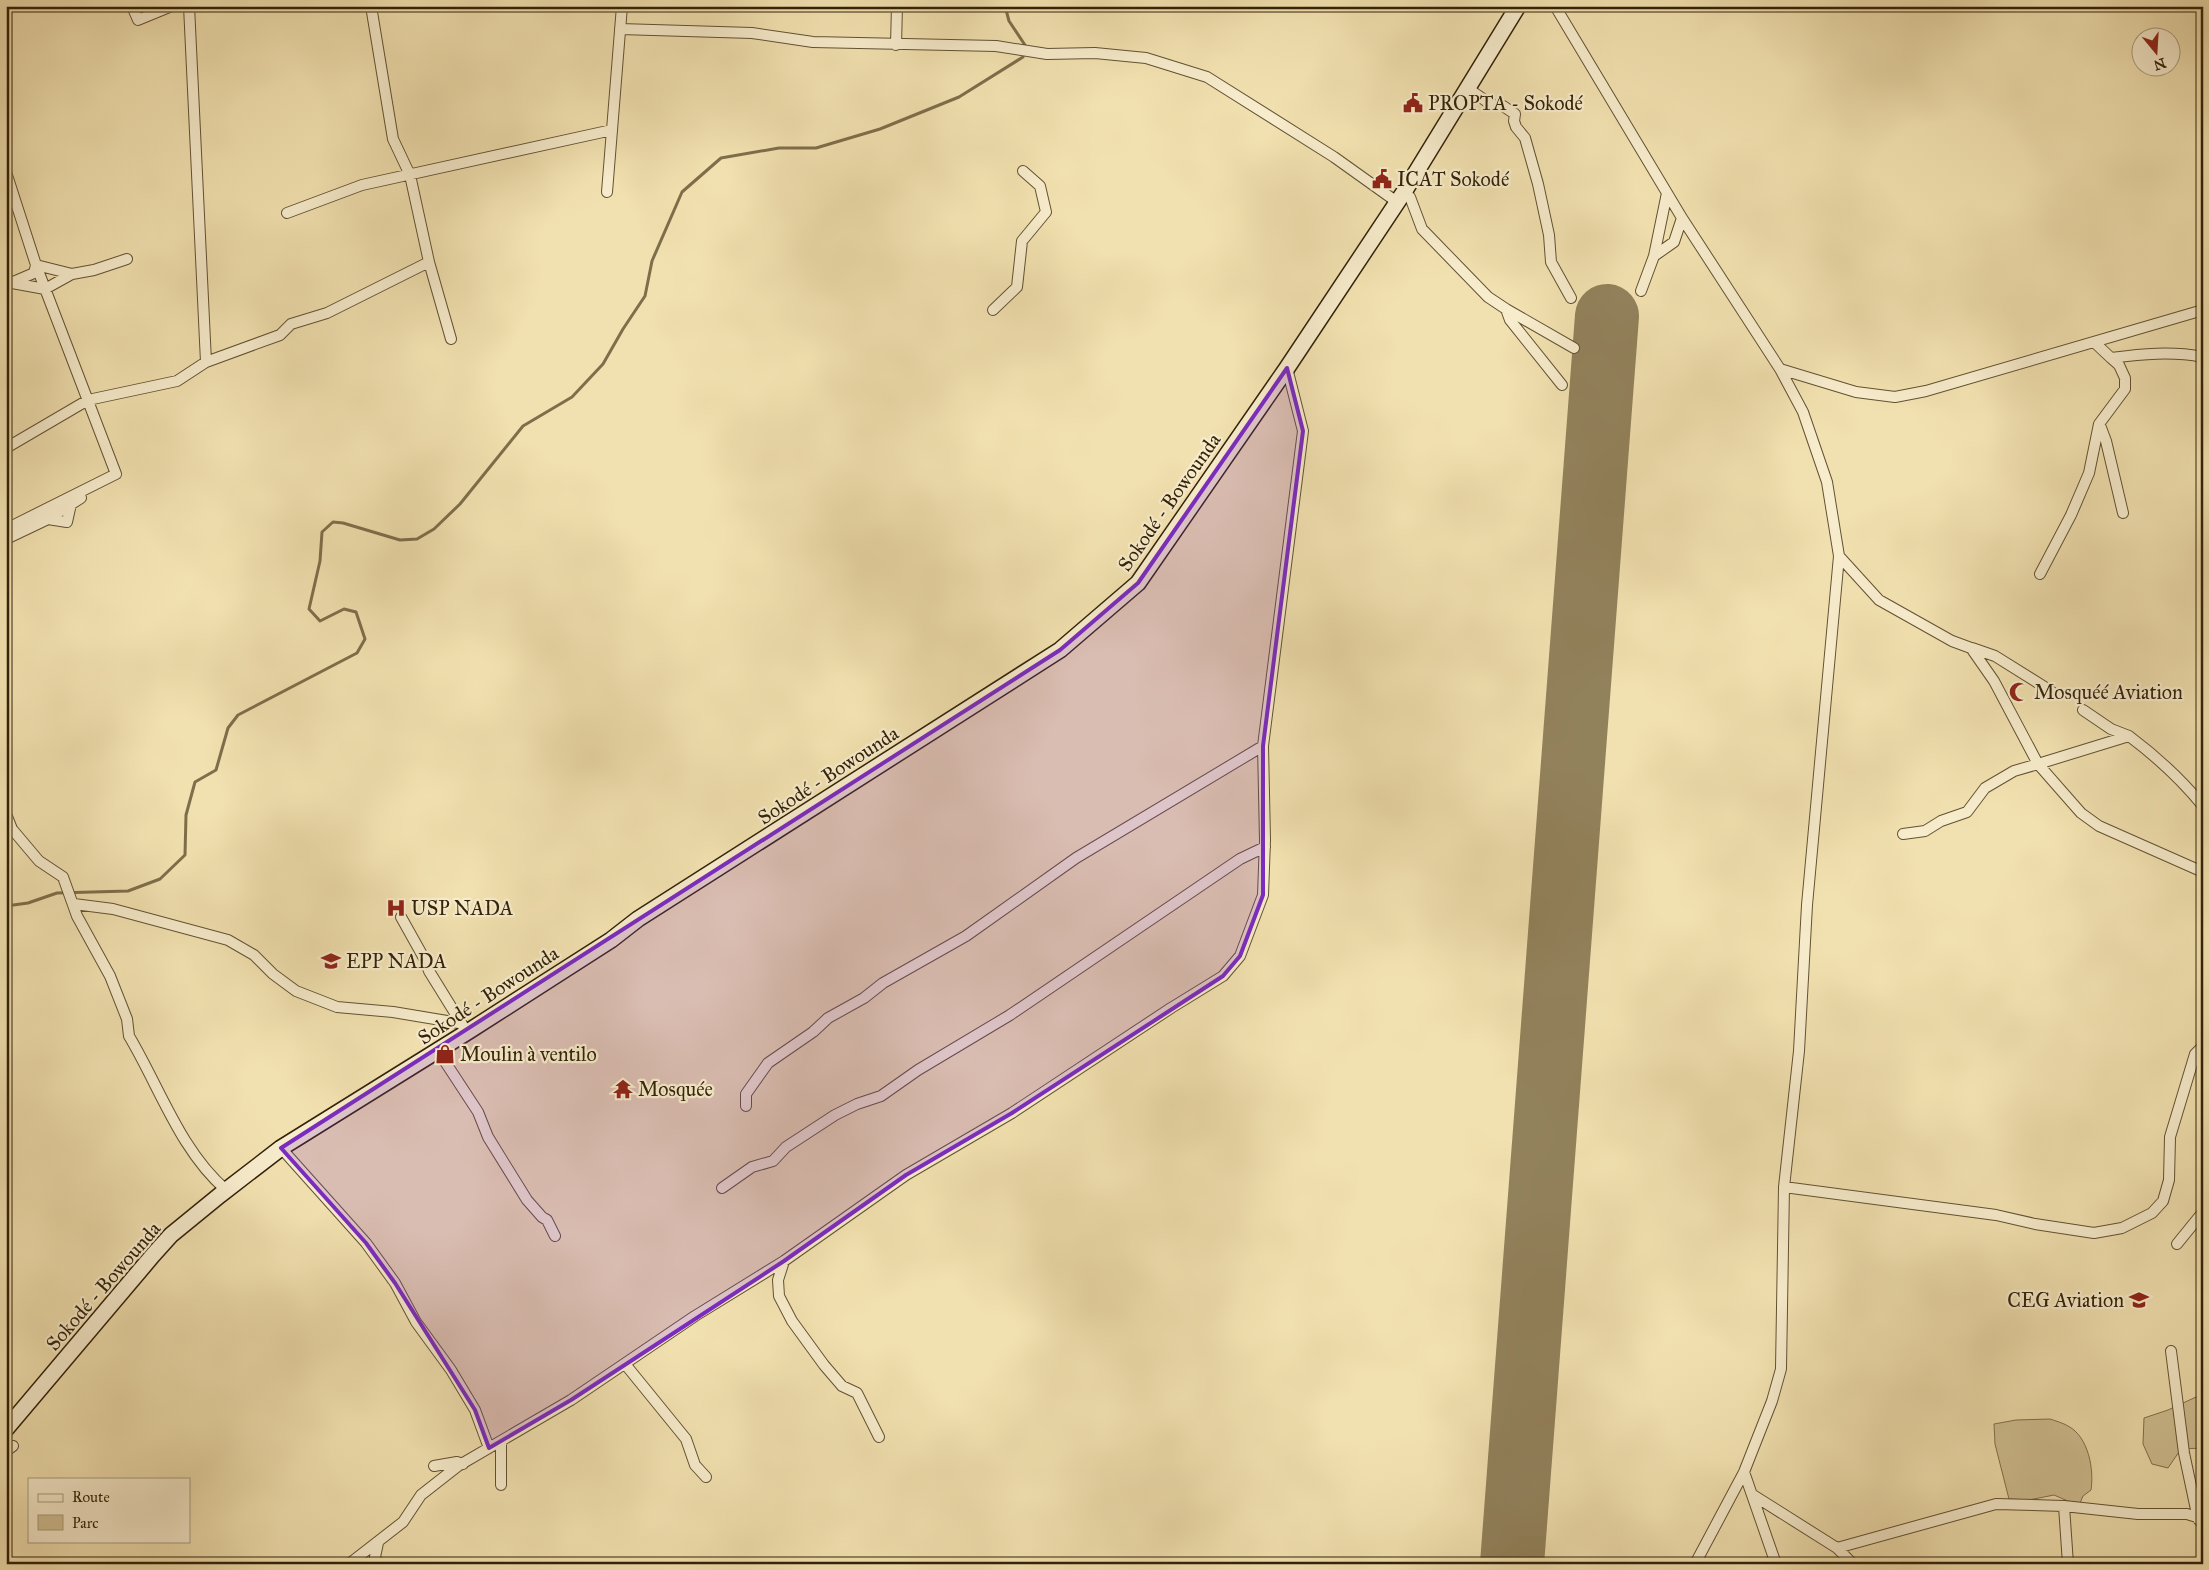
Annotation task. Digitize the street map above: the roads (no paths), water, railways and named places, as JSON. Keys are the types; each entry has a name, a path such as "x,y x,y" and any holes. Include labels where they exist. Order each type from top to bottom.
{"main road":[{"name":"Sokodé - Bowounda","path":"6,1429 171,1235 281,1148 438,1051 464,1027 611,940 638,919 1060,650 1138,583 1287,368 1430,152 1518,6"}],"street":[{"path":"132,6 138,20 172,6"},
{"path":"189,6 206,362"},
{"path":"371,6 393,138 410,175 429,262 451,339"},
{"path":"607,192 622,6"},
{"path":"896,45 897,6"},
{"path":"1555,6 1682,218 1780,369 1803,412 1827,482 1839,556 1806,905 1799,1051 1784,1187 1781,1369 1772,1401 1744,1472 1695,1564"},
{"path":"620,29 752,33 813,42 996,46 1048,54 1095,53 1146,58 1207,77 1400,197 1410,197 1422,229 1488,297 1574,348"},
{"path":"1467,88 1492,105 1503,106 1515,114 1514,121 1516,127 1525,138 1538,184 1549,235 1552,262 1570,298"},
{"path":"288,213 362,185 612,130"},
{"path":"993,310 1017,287 1022,241 1046,212 1040,186 1023,171"},
{"path":"6,172 36,265 116,474 6,529"},
{"path":"1641,291 1654,256 1667,193"},
{"path":"1654,256 1674,242 1682,218"},
{"path":"9,284 45,289 72,274 94,270 127,259"},
{"path":"6,448 88,400 177,381 206,362 280,335 292,324 327,313 429,262"},
{"path":"36,265 72,274"},
{"path":"9,284 34,273 36,265"},
{"path":"1506,309 1510,320 1562,385"},
{"path":"1780,369 1856,392 1895,397 1926,391 2203,310"},
{"path":"2040,574 2071,515 2089,473 2099,424 2124,389 2125,378 2118,365 2094,342"},
{"path":"2110,358 2153,353 2184,353 2203,357"},
{"path":"350,1564 361,1553 403,1522 421,1495 463,1464 572,1400 696,1316 784,1261 906,1176 1012,1113 1223,976 1240,956 1263,895 1265,847 1263,746 1303,431 1287,368"},
{"path":"2099,424 2106,441 2123,513"},
{"path":"6,539 48,519 92,490 94,486"},
{"path":"1839,556 1879,600 1952,641 1995,656 2050,691"},
{"path":"1971,648 1994,681 2038,764 2080,813 2099,826 2203,872"},
{"path":"2084,710 2111,729 2129,736 2163,763 2184,783 2203,806"},
{"path":"1904,834 1925,831 1941,821 1967,812 1985,788 2014,771 2129,736"},
{"path":"746,1106 746,1094 768,1063 813,1032 828,1018 864,998 883,983 966,936 1076,858 1263,746"},
{"path":"6,814 12,830 39,861 63,877 77,916 110,976 127,1019 129,1036 182,1136 211,1178 226,1190"},
{"path":"6,833 18,837"},
{"path":"722,1188 752,1167 773,1162 786,1147 835,1115 857,1104 881,1096 918,1070 1010,1015 1240,859 1265,847"},
{"path":"74,904 113,909 228,940 254,955 273,974 296,991 337,1007 393,1012 464,1027"},
{"path":"401,916 429,971 464,1027"},
{"path":"1784,1187 1996,1215 2035,1224 2094,1233 2122,1228 2152,1212 2163,1201 2169,1180 2170,1137 2195,1054 2203,1046"},
{"path":"438,1051 478,1112 488,1138 522,1192 538,1214 547,1220 555,1236"},
{"path":"281,1148 366,1243 395,1283 416,1322 451,1370 475,1410 485,1450"},
{"path":"2177,1244 2203,1212"},
{"path":"784,1261 778,1280 779,1296 792,1321 842,1386 857,1393 879,1437"},
{"path":"2171,1351 2184,1453 2201,1521"},
{"path":"625,1364 686,1439 695,1465 706,1477"},
{"path":"482,1436 485,1450"},
{"path":"501,1441 501,1485"},
{"path":"434,1466 457,1462 463,1464"},
{"path":"1744,1472 1776,1564"},
{"path":"1753,1495 1837,1548 1853,1564"},
{"path":"1837,1548 1996,1504 2064,1506 2138,1514 2187,1514 2201,1521"},
{"path":"2064,1506 2068,1564"},
{"path":"378,1564 375,1556 384,1537"}],"waterway":[{"path":"1005,6 1009,21 1025,45"},
{"path":"6,906 28,903 57,893 128,891 160,879 185,855 186,815 195,782 216,770 228,728 238,715 357,653 365,639 356,612 344,609 320,621 309,609 320,561 322,532 333,522 343,523 400,540 417,539 434,529 460,504 523,426 572,397 603,364 645,296 652,261 682,192 721,158 779,148 816,148 880,129 959,97 1023,57"}],"place":[{"name":"PROPTA - Sokodé","path":"1413,103"},
{"name":"ICAT Sokodé","path":"1382,179"},
{"name":"Mosquéé Aviation","path":"2019,692"},
{"name":"USP NADA","path":"396,908"},
{"name":"EPP NADA","path":"331,961"},
{"name":"Moulin à ventilo","path":"445,1054"},
{"name":"Mosquée","path":"623,1089"},
{"name":"CEG Aviation","path":"2139,1300"}]}
